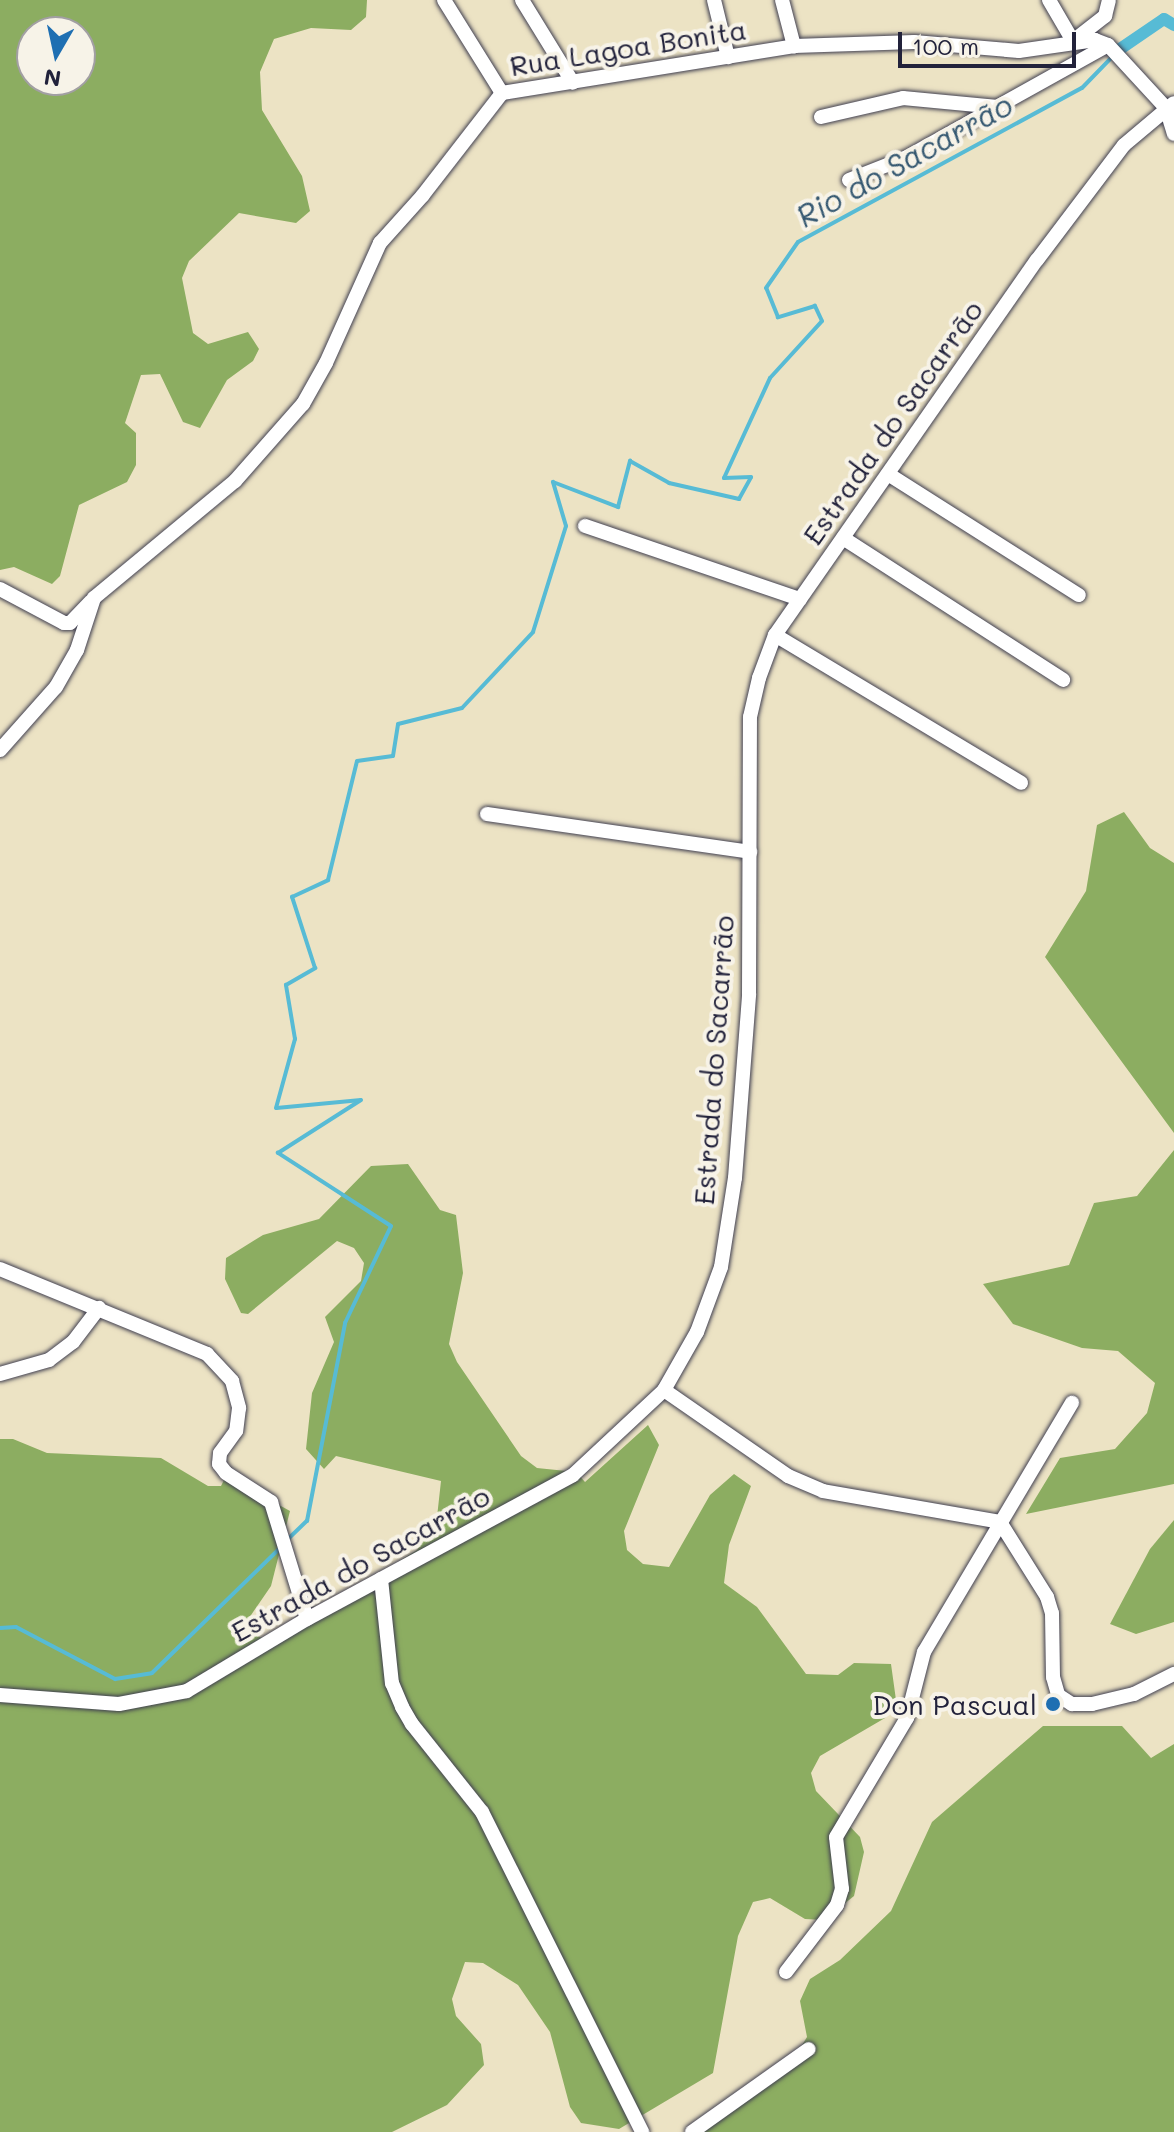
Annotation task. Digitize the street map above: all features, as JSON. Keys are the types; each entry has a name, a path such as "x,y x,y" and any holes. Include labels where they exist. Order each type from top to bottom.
{"street":[{"path":"444,0 502,93"},
{"path":"522,0 573,83"},
{"path":"714,0 728,57"},
{"path":"782,0 794,46"},
{"path":"1049,0 1073,41 1105,16 1109,0"},
{"name":"Rua Lagoa Bonita","path":"0,589 64,623 70,623 94,598 235,481 273,442 303,404 326,363 380,243 502,93 794,46 914,42 1019,51 1095,40 1110,47"},
{"path":"849,180 907,157 1110,47 1170,106 1174,134"},
{"path":"821,117 903,98 999,107"},
{"name":"Estrada do Sacarrão","path":"0,1695 119,1704 187,1691 307,1619 573,1475 664,1390 697,1332 721,1267 735,1178 749,994 750,717 759,678 775,635 1037,260 1124,145 1170,106"},
{"path":"888,474 1079,595"},
{"path":"585,526 800,599"},
{"path":"843,538 1063,680"},
{"path":"0,750 56,687 77,650 94,598"},
{"path":"775,635 1021,783"},
{"path":"487,814 750,852"},
{"path":"0,1269 207,1354 232,1381 239,1408 236,1431 220,1453 219,1464 226,1473 271,1502 307,1619"},
{"path":"0,1374 49,1360 73,1342 99,1308"},
{"path":"664,1390 788,1476 823,1491 1000,1522 1047,1597 1052,1613 1053,1677 1058,1695 1072,1704 1092,1704 1134,1694 1174,1674"},
{"path":"786,1972 837,1905 842,1889 836,1837 907,1718 924,1652 1072,1403"},
{"path":"381,1579 392,1683 402,1707 482,1812 642,2132"},
{"path":"692,2132 809,2049"}],"green space":[{"path":"0,0 367,0 366,17 351,30 311,28 274,39 260,72 262,110 302,176 310,211 296,223 239,213 189,261 182,278 193,333 208,344 248,332 259,349 253,361 227,380 200,428 183,422 160,374 141,375 125,423 136,433 136,465 127,482 79,505 60,576 52,584 14,567 0,570"},
{"path":"1124,812 1150,848 1174,863 1174,1133 1045,957 1086,891 1097,825"},
{"path":"1174,1150 1174,1484 1026,1514 1060,1458 1115,1449 1147,1413 1155,1383 1118,1351 1082,1348 1013,1324 983,1284 1069,1265 1094,1203 1137,1196"},
{"path":"408,1164 440,1210 456,1215 463,1273 449,1344 457,1362 521,1456 537,1468 576,1472 585,1482 648,1425 659,1445 624,1531 627,1550 643,1564 669,1567 710,1495 734,1474 751,1486 729,1545 724,1583 757,1607 806,1674 838,1675 854,1663 891,1664 896,1700 885,1718 820,1756 811,1773 816,1791 860,1837 864,1852 854,1896 824,1920 805,1919 770,1898 753,1902 738,1936 713,2073 619,2129 581,2123 570,2107 550,2032 518,1985 483,1963 465,1962 452,1999 456,2016 481,2044 484,2065 447,2105 392,2132 0,2132 0,1439 13,1439 47,1453 161,1458 208,1486 221,1486 226,1476 290,1511 271,1586 249,1618 254,1635 271,1641 417,1550 437,1517 441,1481 336,1456 324,1469 306,1449 312,1393 334,1342 325,1317 361,1281 364,1263 354,1248 337,1241 248,1314 241,1313 225,1279 226,1258 263,1235 319,1219 371,1166"},
{"path":"1174,1520 1174,1622 1136,1634 1110,1624 1150,1549"},
{"path":"1043,1726 1122,1726 1151,1758 1174,1744 1174,2132 699,2132 788,2068 807,2037 800,2001 810,1979 840,1960 891,1911 932,1822"}],"waterway":[{"path":"1120,49 1164,19 1174,25"},
{"name":"Rio do Sacarrão","path":"287,1540 307,1521 345,1323 391,1226 278,1153 361,1100 276,1108 295,1039 286,985 315,968 292,897 328,880 357,761 393,756 398,724 462,708 533,632 566,526 553,482 618,507 630,461 669,483 739,499 751,477 724,478 770,378 822,321 815,306 778,317 766,288 798,242 1082,88 1112,57"},
{"name":"Rio do Sacarrão","path":"0,1628 16,1627 115,1679 152,1673 281,1547"}],"place":[{"name":"Don Pascual","path":"1053,1704"}]}
